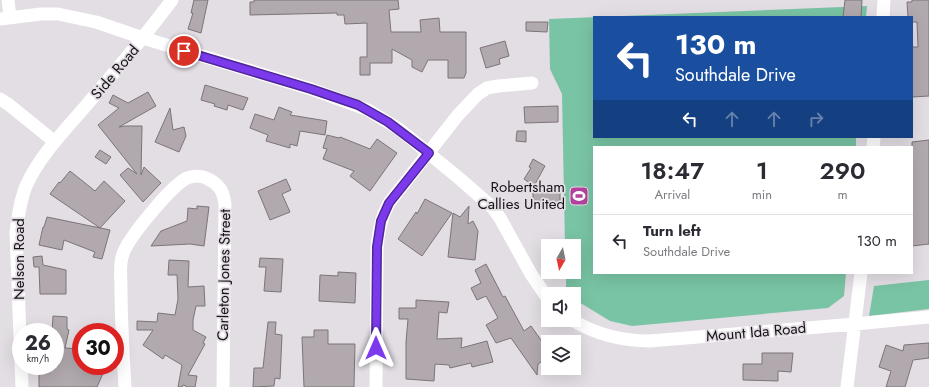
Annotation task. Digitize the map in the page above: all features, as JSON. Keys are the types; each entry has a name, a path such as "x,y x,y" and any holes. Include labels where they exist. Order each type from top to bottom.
{"street":[{"path":"8,0 5,18 41,14 64,15 96,22 358,105 388,122 429,153 492,207 500,218 531,274 541,289"},
{"name":"Side Road","path":"55,142 143,38 172,0"},
{"path":"883,16 884,0"},
{"path":"376,387 377,247 381,221 389,203 461,111 478,94 487,88 532,83"},
{"path":"0,99 55,142"},
{"name":"Nelson Road","path":"22,387 17,254 18,219 26,186 39,164 55,142"},
{"name":"Carleton Jones Street","path":"125,387 121,299 121,267 123,252 130,240 167,195 187,178 199,176 210,180 221,189 224,196 223,387"},
{"path":"847,387 861,274"},
{"name":"Mount Ida Road","path":"581,326 618,339 650,341 929,317"}],"green space":[{"path":"867,6 866,16 622,16"},
{"name":"Robertsham Callies United","path":"593,17 593,138 856,138 856,146 593,146 593,274 846,274 844,296 828,308 632,326 610,321 581,303 581,287 566,287 566,279 581,279 581,239 565,239 562,94 550,69 549,19"},
{"path":"929,280 929,309 869,316 874,286"}],"building":[{"path":"194,0 208,0 201,33 188,29 193,13 191,13"},
{"path":"254,0 398,0 399,9 389,10 391,32 421,32 420,20 439,18 440,32 466,32 466,73 464,78 448,78 448,60 428,60 422,72 412,67 412,60 392,49 392,63 370,63 370,75 360,75 360,57 367,57 367,23 345,24 344,15 337,15 337,13 250,15 250,2 254,2"},
{"path":"845,0 862,0 861,16 843,16"},
{"path":"912,0 929,0 929,96 913,97 913,47 918,47 917,22 913,22 913,16 908,16 907,2 912,2"},
{"path":"526,22 548,22 547,32 526,31"},
{"path":"505,41 509,56 499,59 500,64 486,68 480,48"},
{"path":"205,85 248,98 243,110 228,105 227,110 214,106 215,104 201,100"},
{"path":"148,92 156,106 119,127 142,126 141,175 144,167 161,183 143,202 120,175 128,168 137,174 98,125 119,108 109,103 113,95 128,103"},
{"path":"558,106 558,122 525,123 524,107"},
{"path":"279,107 292,112 290,115 327,121 325,135 300,131 297,146 290,144 290,148 266,141 268,135 250,128 255,114 274,120"},
{"path":"170,108 173,130 184,127 186,136 179,152 155,142"},
{"path":"517,131 526,131 526,142 516,141"},
{"path":"327,135 340,137 370,149 377,139 397,153 370,191 350,176 354,171 323,159 327,149 323,148"},
{"path":"929,140 929,244 913,246 913,146 912,142"},
{"path":"100,150 111,157 106,164 95,157"},
{"path":"533,159 545,166 534,186 524,179 531,168 529,167"},
{"path":"70,171 95,191 104,181 125,201 100,228 50,194"},
{"path":"286,179 291,190 282,194 290,212 270,220 258,191"},
{"path":"533,186 560,186 560,205 533,205"},
{"path":"425,199 452,213 422,256 398,239 416,212 417,214"},
{"path":"197,206 209,207 204,246 190,244 151,246 161,231 187,221 188,208 197,209"},
{"path":"469,206 468,224 473,221 478,231 475,260 448,257 453,213 460,217"},
{"path":"47,217 110,230 102,259 93,257 95,252 64,240 62,250 39,245"},
{"path":"42,256 43,265 66,270 66,294 40,294 39,267 34,267 33,257"},
{"path":"260,258 283,259 281,292 264,291 266,267 259,267"},
{"path":"169,260 189,261 188,287 204,286 205,306 196,306 193,320 193,330 206,337 203,343 205,344 188,375 197,376 195,387 186,387 183,385 182,387 178,387 182,365 165,355 163,359 143,345 153,330 137,330 137,321 157,322 158,313 175,315 178,299 177,275 168,275"},
{"path":"486,264 503,297 505,296 524,331 531,326 541,340 541,362 538,364 537,375 511,338 496,343 486,325 498,318 486,296 477,300 471,288 481,283 475,270"},
{"path":"338,272 356,273 355,303 319,301 320,275 338,276"},
{"path":"416,300 449,302 447,313 439,312 437,339 462,338 461,348 487,341 493,362 472,367 471,363 450,368 449,365 435,364 434,381 406,379 406,342 408,319 399,319 399,308 416,308"},
{"path":"53,316 67,317 67,329 69,330 65,348 72,348 72,375 102,375 97,387 39,387 39,375 64,375 64,323 53,323"},
{"path":"268,322 276,322 275,334 282,335 280,379 275,378 274,386 253,387 254,368 263,368"},
{"path":"314,330 328,330 328,344 355,344 354,387 304,387 302,337 314,337"},
{"path":"929,343 929,358 913,360 905,387 886,387 891,371 879,367 886,345 903,351 904,345"},
{"path":"762,353 793,353 791,372 778,371 778,381 743,380 743,364 762,364"}],"place":[{"name":"Robertsham Callies United","path":"579,196"}],"route":[{"path":"184,51 311,89 358,105 377,114 399,129 429,153 389,203 383,213 378,232 377,247 376,348"}]}
